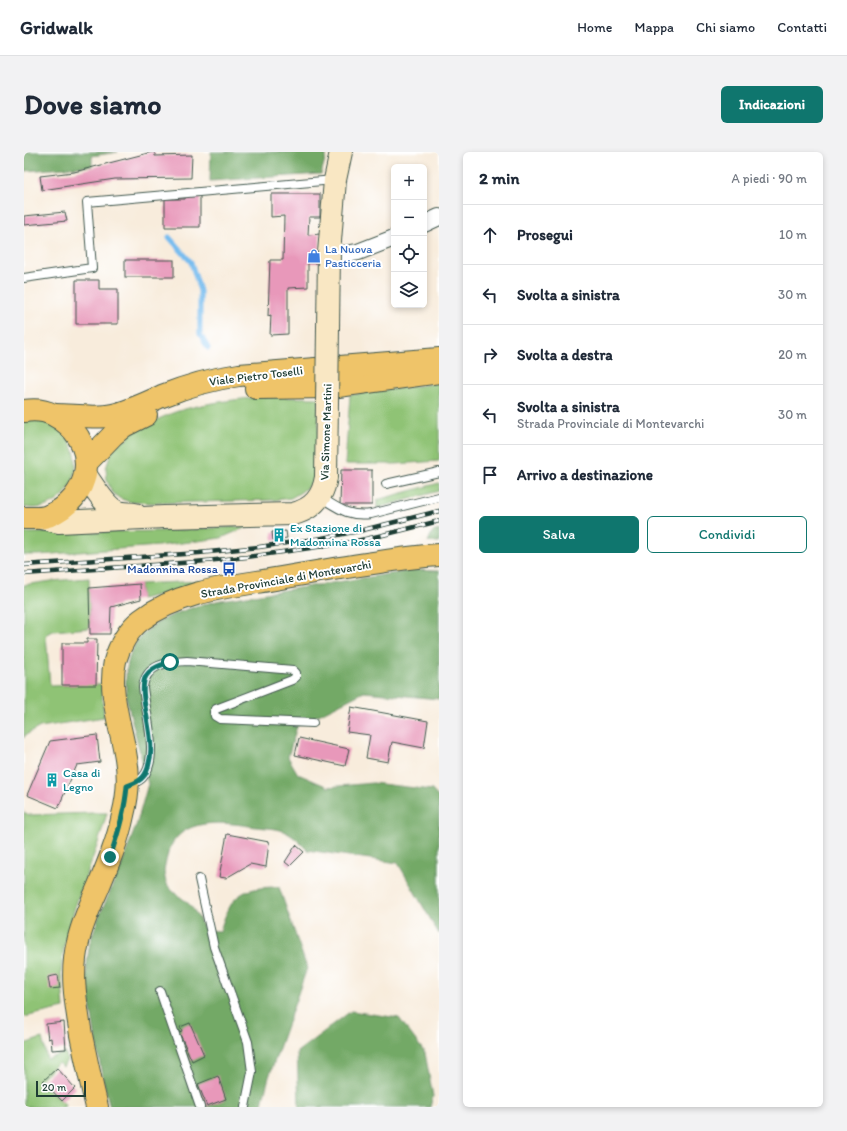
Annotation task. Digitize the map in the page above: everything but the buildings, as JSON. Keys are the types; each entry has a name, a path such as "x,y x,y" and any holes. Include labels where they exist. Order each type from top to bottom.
{"main road":[{"name":"Viale Pietro Toselli","path":"55,415 114,415 194,385 218,378 439,359"},
{"name":"Viale Pietro Toselli","path":"86,468 112,435 124,426 155,411 200,396 228,390 263,387 331,387 439,372"},
{"name":"Viale Pietro Toselli","path":"24,411 43,410 55,415 69,424 77,434 85,450 86,468 80,488 69,503 48,516 33,518"},
{"name":"Strada Provinciale di Montevarchi","path":"93,1102 76,1004 74,961 81,929 110,857 118,834 126,800 127,760 115,702 113,676 115,660 129,632 141,620 176,602 199,593 317,572 395,560 439,556"}],"street":[{"name":"Via Simone Martini","path":"33,518 59,522 164,516 293,514 309,507 323,487 330,253 335,180 341,152"},
{"path":"427,223 439,217"},
{"path":"330,253 346,254 358,252 391,239"},
{"name":"Via Simone Martini","path":"86,468 104,500 117,512 164,516"}],"lane":[{"path":"24,278 92,268 86,202 335,180"},
{"path":"386,484 439,472"},
{"path":"323,487 347,513 355,515 371,514 439,497"},
{"path":"127,786 142,778 147,771 150,760 152,746 143,687 144,681 149,672 170,662 187,661 293,670 296,673 296,677 292,680 216,709 214,712 215,716 220,719 313,723"},
{"path":"200,879 214,947 248,1042 252,1072 245,1107"},
{"path":"160,991 200,1107"}],"green space":[{"path":"24,152 118,152 92,156 92,166 24,171"},
{"path":"211,152 327,152 321,174 210,181"},
{"path":"439,383 439,461 395,464 345,464 350,395"},
{"path":"260,397 319,398 318,473 310,485 301,492 291,498 275,500 156,503 130,502 119,498 112,492 107,481 106,468 111,453 118,444 129,438 128,435 165,416 188,408"},
{"path":"24,420 39,420 50,423 59,429 70,441 75,455 76,469 72,483 64,494 54,503 40,507 24,507"},
{"path":"439,483 439,491 377,508 377,500"},
{"path":"249,526 221,538 158,546 24,555 24,533 162,531"},
{"path":"439,530 439,542 428,542 432,532"},
{"path":"415,570 439,571 439,699 364,692 297,726 288,757 298,774 328,787 373,783 432,790 439,798 439,934 398,863 307,850 290,835 283,831 274,829 216,823 203,824 191,828 180,834 172,843 167,857 164,875 166,883 171,890 186,901 196,913 205,930 220,931 233,901 239,896 247,891 255,889 279,887 307,968 269,1077 261,1107 110,1107 102,1076 86,980 90,942 137,823 148,784 127,701 126,675 132,650 139,639 158,622 196,606 221,600"},
{"path":"89,578 90,628 53,631 46,635 50,686 101,684 104,717 40,727 24,736 24,585"},
{"path":"201,582 198,586 141,599 140,584"},
{"path":"24,812 29,815 107,813 75,907 64,946 61,972 64,1008 24,1017"},
{"path":"351,1011 399,1018 425,1053 433,1096 430,1107 299,1106 297,1052"},
{"path":"42,1038 47,1059 66,1053 67,1060 63,1067 58,1063 39,1081 65,1104 64,1107 24,1107 24,1044"}],"waterway":[{"path":"169,237 191,262 200,291 200,334 208,348"}],"railway":[{"path":"24,565 199,553 259,547 359,531 439,511"},
{"path":"24,574 247,557 352,542 439,521"}],"place":[{"name":"La Nuova Pasticceria","path":"314,256"},
{"name":"Ex Stazione di Madonnina Rossa","path":"279,535"},
{"name":"Madonnina Rossa","path":"229,569"},
{"name":"Casa di Legno","path":"52,780"}],"route":[{"path":"110,857 123,816 127,786 142,778 147,771 150,760 152,746 145,706 143,687 144,681 149,672 170,662"}]}
